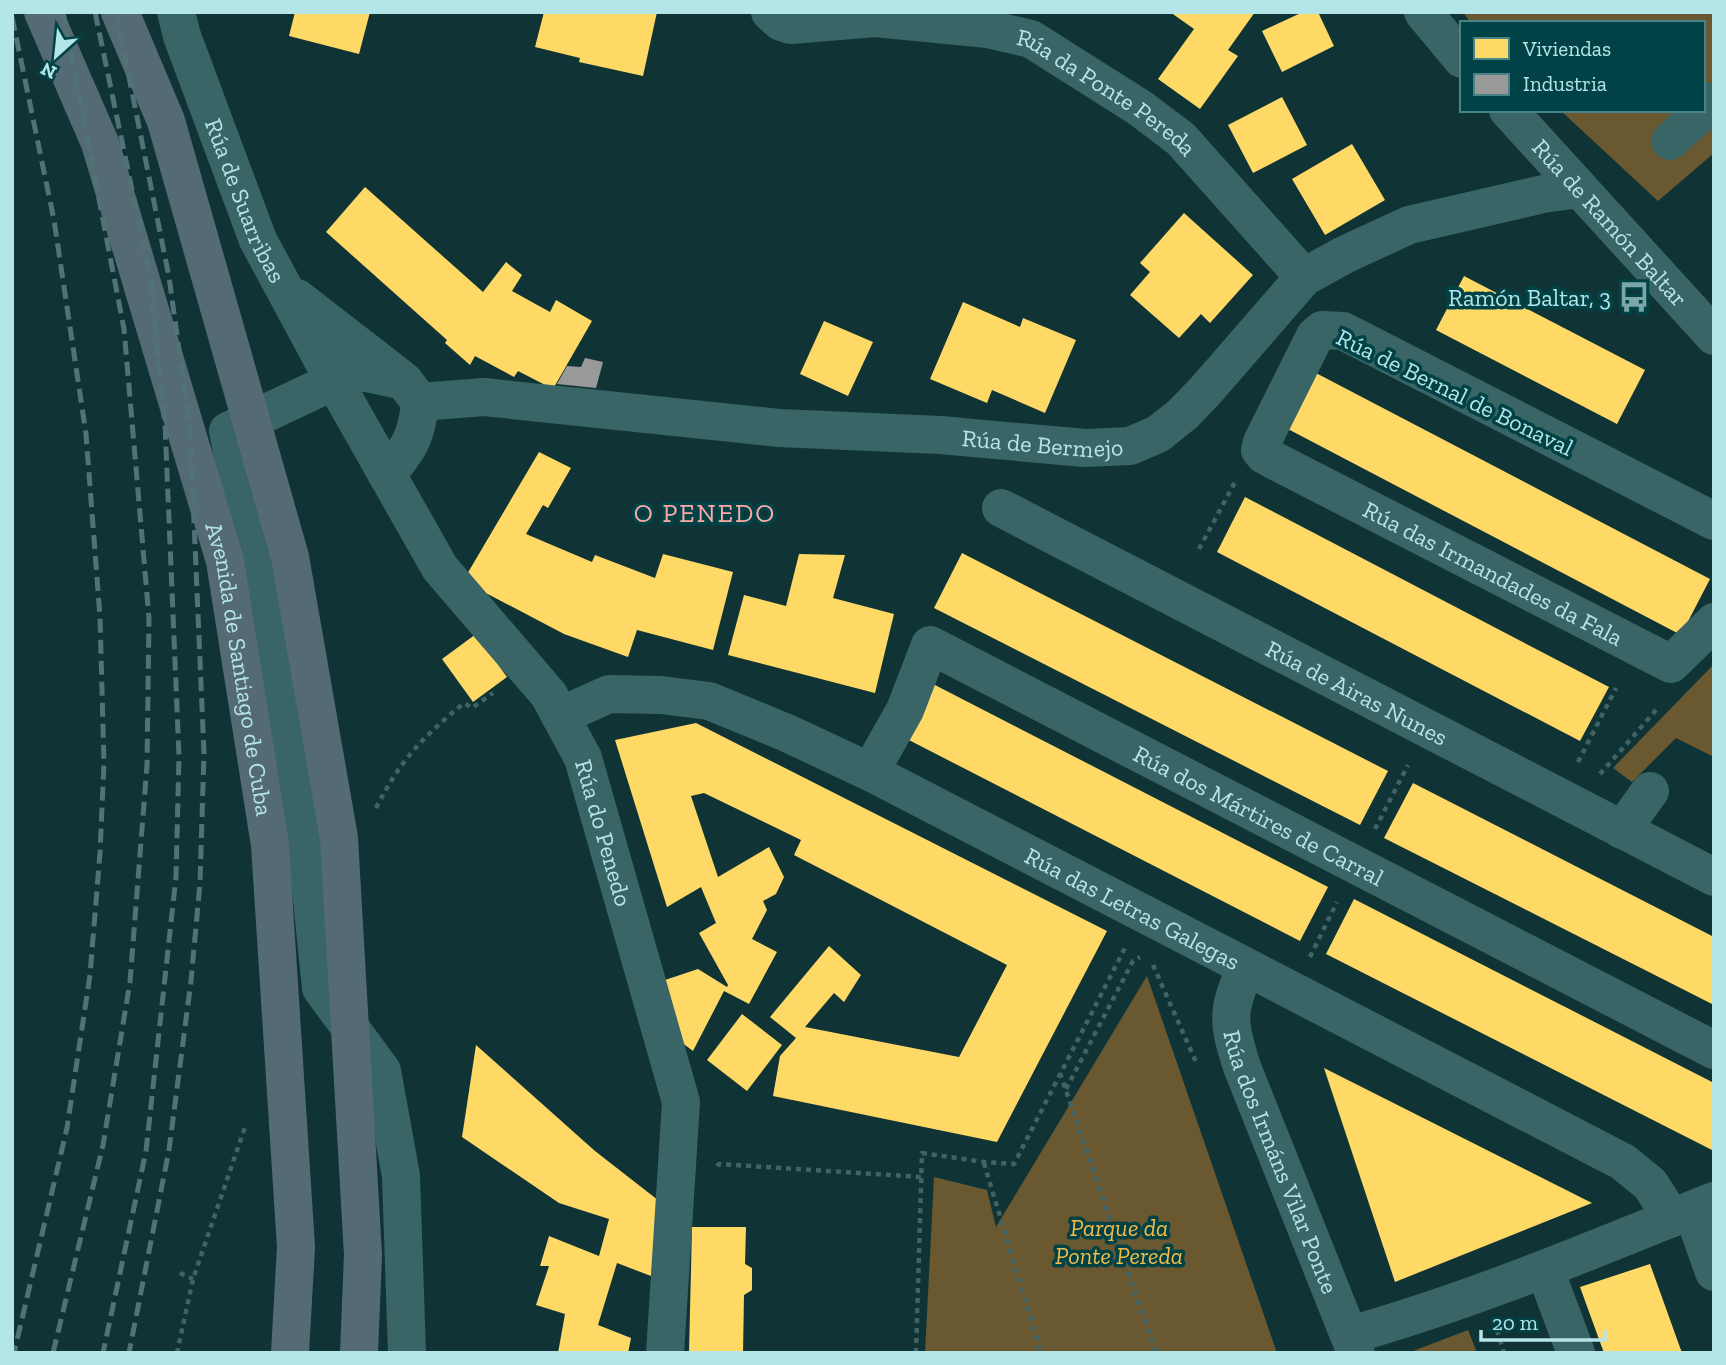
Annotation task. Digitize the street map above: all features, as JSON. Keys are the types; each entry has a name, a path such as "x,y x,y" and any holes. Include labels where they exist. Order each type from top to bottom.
{"highway":[{"name":"Avenida de Santiago de Cuba","path":"43,12 100,143 225,561 270,845 296,1247 290,1353"},
{"path":"120,12 166,121 290,557 339,838 363,1255 359,1353"}],"street":[{"name":"Rúa de Suarribas","path":"177,12 182,36 258,240 334,381"},
{"name":"Rúa da Ponte Pereda","path":"770,12 781,22 791,25 875,19 988,29 1031,39 1140,108 1181,139 1304,277"},
{"path":"1423,12 1460,58"},
{"name":"Rúa de Ramón Baltar","path":"1510,112 1714,336"},
{"path":"1670,141 1702,112"},
{"name":"Rúa de Bermejo","path":"407,1353 401,1176 382,1071 321,988 306,841 228,431 334,381 361,372 412,391 779,429 940,435 1085,448 1130,446 1158,434 1183,414 1304,277 1409,225 1543,194 1580,189"},
{"path":"285,288 412,391 418,427 405,453 387,475"},
{"name":"Rúa de Bernal de Bonaval","path":"1252,464 1315,336 1322,330 1330,329 1343,331 1714,521"},
{"name":"Rúa do Penedo","path":"334,381 440,568 548,695 583,758 681,1102 665,1353"},
{"name":"Rúa das Irmandades da Fala","path":"1252,464 1671,664 1714,622"},
{"name":"Rúa de Airas Nunes","path":"1001,508 1714,877"},
{"name":"Rúa dos Mártires de Carral","path":"870,772 905,710 930,645 1714,1049"},
{"name":"Rúa das Letras Galegas","path":"560,716 609,694 661,695 709,701 787,733 870,772 1623,1162 1650,1184 1692,1209 1714,1272"},
{"path":"1622,830 1650,792"},
{"name":"Rúa dos Irmáns Vilar Ponte","path":"1247,968 1238,986 1231,1011 1231,1030 1242,1067 1353,1344"},
{"path":"1353,1344 1393,1323 1545,1270 1692,1209"},
{"path":"1545,1270 1576,1353"}],"path":[{"path":"1199,549 1252,464"},
{"path":"375,811 398,769 426,734 464,703 472,708 526,668"},
{"path":"1575,767 1616,688"},
{"path":"1597,778 1657,709"},
{"path":"916,1353 922,1153 1014,1164 1128,943"},
{"path":"1066,1089 1133,961 1139,957 1149,960 1154,968 1195,1061 1205,1068"},
{"path":"1060,1073 1156,1353"},
{"path":"177,1353 193,1279 249,1115"},
{"path":"984,1162 1041,1353"},
{"path":"712,1171 719,1164 922,1177"},
{"path":"180,1273 193,1279"},
{"path":"1496,1329 1504,1353"}],"green space":[{"path":"1463,12 1714,12 1714,153 1658,201 1562,112 1705,112 1705,21 1470,21"},
{"path":"1714,664 1714,757 1676,738 1632,782 1613,768"},
{"name":"Parque da Ponte Pereda","path":"1147,976 1277,1353 925,1353 934,1177 987,1190 996,1227"},
{"path":"1468,1330 1477,1353 1408,1353"}],"building: Viviendas":[{"path":"295,12 370,12 359,54 289,36"},
{"path":"544,12 657,12 643,76 579,62 580,58 535,47"},
{"path":"1170,12 1255,12 1228,50 1238,56 1200,109 1158,79 1194,29"},
{"path":"1303,12 1318,12 1334,46 1282,72 1262,31"},
{"path":"1282,97 1307,145 1253,173 1228,125"},
{"path":"1352,144 1385,200 1325,235 1292,179"},
{"path":"365,187 483,292 506,262 522,275 512,291 550,312 556,300 592,321 553,389 518,371 514,377 475,356 470,365 445,343 447,340 326,232"},
{"path":"1184,213 1253,275 1210,323 1201,314 1179,338 1130,295 1150,272 1140,263"},
{"path":"1464,276 1645,370 1617,424 1436,330"},
{"path":"963,302 1020,327 1023,318 1076,340 1045,413 992,390 987,403 930,379"},
{"path":"824,321 873,342 848,396 800,374"},
{"path":"1314,372 1710,579 1681,635 1286,428"},
{"path":"539,452 571,468 548,508 543,505 526,534 592,562 595,555 655,578 663,554 733,572 713,650 637,630 628,657 564,634 463,581"},
{"path":"1245,497 1609,687 1580,741 1217,552"},
{"path":"962,553 1388,771 1360,825 934,608"},
{"path":"799,554 845,555 833,598 894,614 875,693 728,655 744,595 786,606"},
{"path":"476,634 507,677 473,702 442,659"},
{"path":"933,684 1328,887 1300,941 905,738"},
{"path":"696,723 1107,931 997,1142 773,1096 780,1056 796,1038 770,1017 829,946 861,975 844,1002 834,993 805,1027 959,1057 1007,965 794,855 801,840 704,793 691,796 718,877 769,847 784,877 776,894 763,901 767,910 752,939 777,952 749,1004 724,991 693,1051 673,1036 659,982 698,969 727,987 728,985 699,933 716,923 701,887 667,907 615,740"},
{"path":"1413,783 1714,937 1714,1005 1384,838"},
{"path":"1354,899 1714,1083 1714,1151 1326,954"},
{"path":"742,1014 782,1045 747,1091 707,1060"},
{"path":"476,1045 595,1151 663,1204 651,1276 617,1263 598,1325 631,1338 628,1353 558,1353 565,1314 536,1305 549,1266 540,1266 549,1236 599,1256 609,1219 559,1203 462,1137"},
{"path":"1324,1068 1592,1203 1395,1282"},
{"path":"692,1227 746,1227 745,1264 752,1268 752,1290 744,1295 743,1353 689,1353"},
{"path":"1650,1264 1682,1353 1604,1353 1580,1287"}],"building: Industria":[{"path":"585,358 603,362 596,388 557,384 567,366 581,367"}],"railway":[{"path":"53,1353 103,1145 130,982 147,765 149,618 124,329 63,12"},
{"path":"95,12 150,276 165,425 179,756 176,877 146,1151 103,1353"},
{"path":"116,12 169,277 190,429 204,753 200,883 191,981 169,1150 129,1353"},
{"path":"12,17 54,220 86,434 100,617 104,763 90,975 67,1128 14,1353"}],"place":[{"name":"Ramón Baltar, 3","path":"1634,297"}],"district":[{"name":"O PENEDO","path":"705,513"}]}
